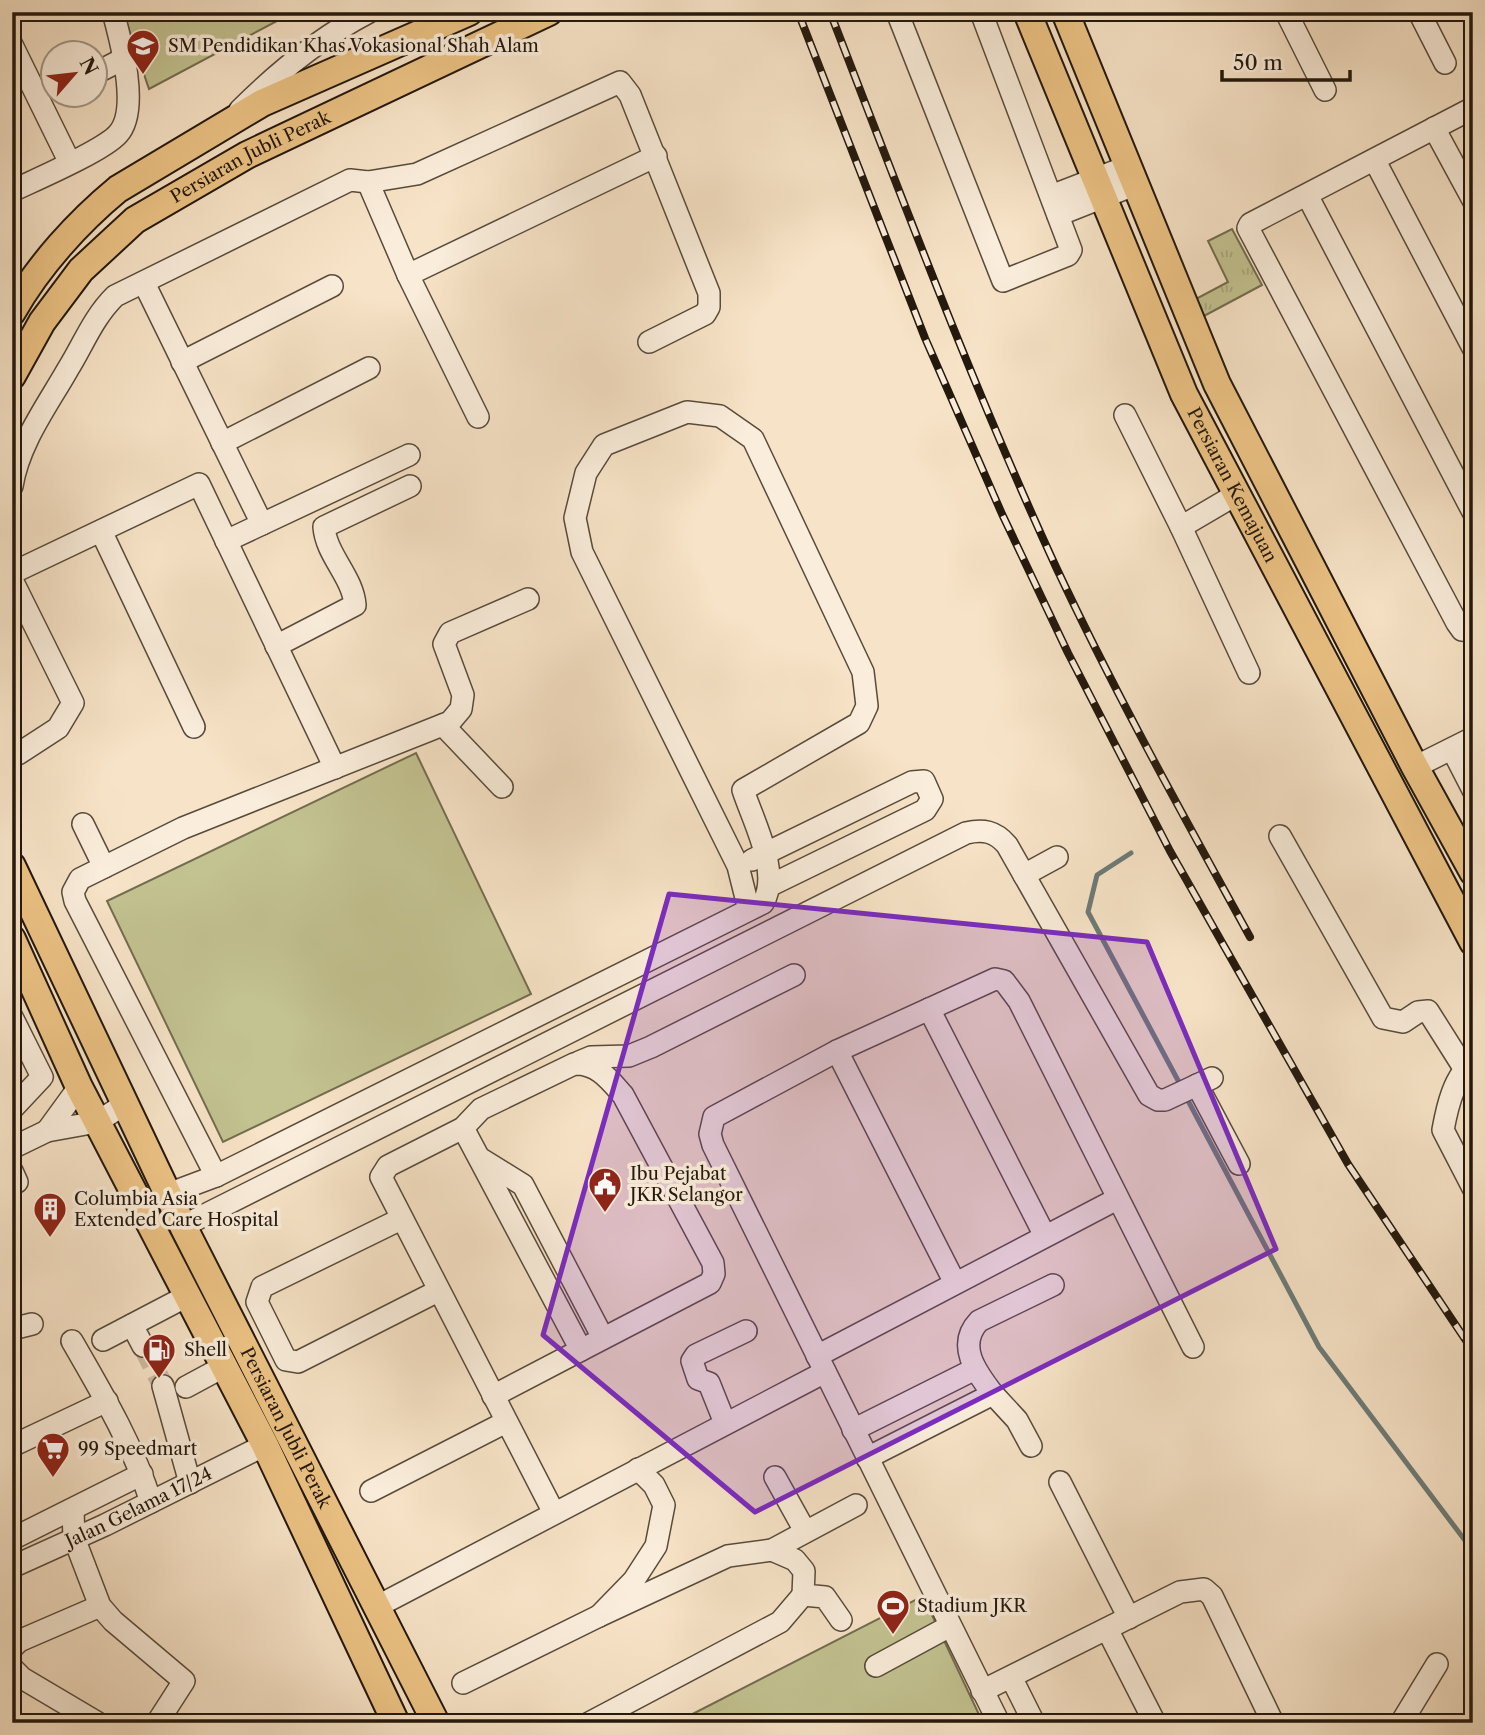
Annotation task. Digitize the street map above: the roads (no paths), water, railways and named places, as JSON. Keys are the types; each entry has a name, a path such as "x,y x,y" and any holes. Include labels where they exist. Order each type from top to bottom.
{"main road":[{"name":"Persiaran Jubli Perak","path":"12,312 47,262 97,207 118,189 262,103 469,12"},
{"name":"Persiaran Jubli Perak","path":"12,376 42,322 81,270 135,220 247,155 549,12"},
{"name":"Persiaran Kemajuan","path":"1027,12 1184,394 1473,942"},
{"name":"Persiaran Kemajuan","path":"1065,12 1217,384 1415,766 1473,872"},
{"path":"184,148 225,148 247,155"},
{"name":"Persiaran Jubli Perak","path":"12,866 183,1226 431,1718"},
{"name":"Persiaran Jubli Perak","path":"12,939 79,1087 265,1445 379,1710 396,1723"}],"street":[{"path":"12,191 70,163 118,135 128,115 129,98 113,12"},
{"path":"223,126 260,90 340,27 369,12"},
{"path":"897,12 1003,281 1068,255 1071,250 981,12"},
{"path":"1286,12 1325,90"},
{"path":"1419,12 1445,63"},
{"path":"340,27 332,47 333,57 345,67"},
{"path":"12,45 70,163"},
{"path":"108,67 123,59"},
{"path":"12,486 15,470 36,424 97,314 115,296 350,180 368,181 417,174 620,82 630,95 706,282 709,307 705,314 649,342"},
{"path":"1473,108 1250,224 1248,228 1457,623 1462,630 1473,631"},
{"path":"1434,128 1473,200"},
{"path":"408,275 656,156"},
{"path":"1375,161 1473,348"},
{"path":"1054,205 1130,176"},
{"path":"368,181 408,275 478,417"},
{"path":"1307,195 1473,512"},
{"path":"144,283 262,524"},
{"path":"182,362 332,286"},
{"path":"222,443 369,368"},
{"path":"710,807 859,723 867,706 863,672 753,439 720,416 687,412 604,445 586,473 575,518 582,552 738,866 749,910"},
{"path":"1125,415 1181,527 1248,673"},
{"path":"226,541 410,455"},
{"path":"12,573 199,484 335,768"},
{"path":"276,646 355,605 351,587 326,538 324,527 410,486"},
{"path":"1181,527 1237,494"},
{"path":"101,531 194,727"},
{"path":"12,580 73,704 58,728 18,754"},
{"path":"216,1176 75,901 74,892 80,880 183,828 443,725 461,709 463,695 444,644 450,634 528,599"},
{"path":"443,725 502,787"},
{"path":"1415,766 1473,738"},
{"path":"1452,749 1473,790"},
{"path":"738,866 912,782 924,781 930,789 932,799 925,810 769,886"},
{"path":"168,1194 216,1176 762,903 769,886 764,853 743,790"},
{"path":"83,824 104,867"},
{"path":"183,1226 966,832 979,830 1000,837 1153,1099 1194,1087 1239,1164"},
{"path":"1280,836 1383,1018 1402,1022 1419,1012 1428,1011 1468,1065 1449,1104 1443,1130 1473,1188"},
{"path":"1024,875 1057,857"},
{"path":"554,1513 401,1219 381,1177 382,1171 463,1128 481,1109 573,1064 591,1057 629,1056 794,975"},
{"path":"999,1723 710,1134 714,1118 722,1111 837,1051 995,979 1004,981 1019,1001 1194,1347"},
{"path":"929,1009 1045,1236"},
{"path":"12,1017 42,1077 12,1109"},
{"path":"837,1051 954,1281"},
{"path":"493,1396 710,1283 714,1275 713,1264 624,1096 607,1076 589,1064 573,1064"},
{"path":"47,1131 79,1087"},
{"path":"12,1147 47,1131 97,1122 125,1104"},
{"path":"463,1128 581,1350"},
{"path":"479,1158 523,1185 603,1338"},
{"path":"12,1171 17,1182 12,1184"},
{"path":"376,1607 724,1423 954,1281 1117,1199"},
{"path":"401,1219 262,1287 257,1302 286,1360 298,1362 438,1291"},
{"path":"1031,1446 1017,1420 975,1369 967,1341 971,1329 979,1321 1053,1285"},
{"path":"103,1340 187,1296"},
{"path":"132,1325 143,1346"},
{"path":"724,1423 717,1397 709,1383 698,1379 692,1361 695,1355 746,1331"},
{"path":"72,1340 107,1401 142,1474 151,1502"},
{"path":"186,1387 225,1366"},
{"path":"853,1430 975,1369"},
{"path":"163,1387 191,1483"},
{"path":"867,1458 993,1394"},
{"path":"12,1446 107,1401"},
{"path":"371,1490 506,1422"},
{"name":"Jalan Gelama 17/24","path":"12,1567 265,1445"},
{"path":"600,1616 634,1580 656,1545 664,1505 654,1485 638,1469"},
{"name":"Jalan Gelama 17/24","path":"12,1539 73,1511 142,1474"},
{"path":"775,1477 805,1531"},
{"path":"1060,1482 1129,1618"},
{"path":"463,1684 728,1556 772,1550 856,1505"},
{"path":"73,1511 74,1538 100,1606 107,1616 181,1675 184,1681 157,1723"},
{"path":"589,1723 780,1622 803,1595 804,1571 795,1560 772,1550"},
{"path":"982,1691 1180,1592 1204,1589 1212,1596 1273,1723"},
{"path":"803,1595 825,1597 841,1620"},
{"path":"12,1648 19,1642 100,1606"},
{"path":"876,1667 950,1626"},
{"path":"1107,1629 1155,1723"},
{"path":"1401,1723 1437,1664"},
{"path":"12,1668 22,1678 98,1723"},
{"path":"1011,1677 1034,1723"}],"waterway":[{"path":"1131,853 1097,875 1088,912 1181,1086"},
{"path":"1185,1095 1319,1347 1473,1551"}],"tunnel":[{"path":"143,1346 163,1386 186,1387"}],"railway":[{"path":"798,12 925,338 1002,514 1068,653 1170,851 1348,1164 1473,1351"},
{"path":"830,12 911,221 1025,499 1126,707 1250,937"}],"place":[{"name":"SM Pendidikan Khas Vokasional Shah Alam","path":"143,76"},
{"name":"Ibu Pejabat JKR Selangor","path":"605,1214"},
{"name":"Columbia Asia Extended Care Hospital","path":"50,1239"},
{"name":"Shell","path":"159,1380"},
{"name":"99 Speedmart","path":"53,1479"},
{"name":"Stadium JKR","path":"893,1636"}]}
